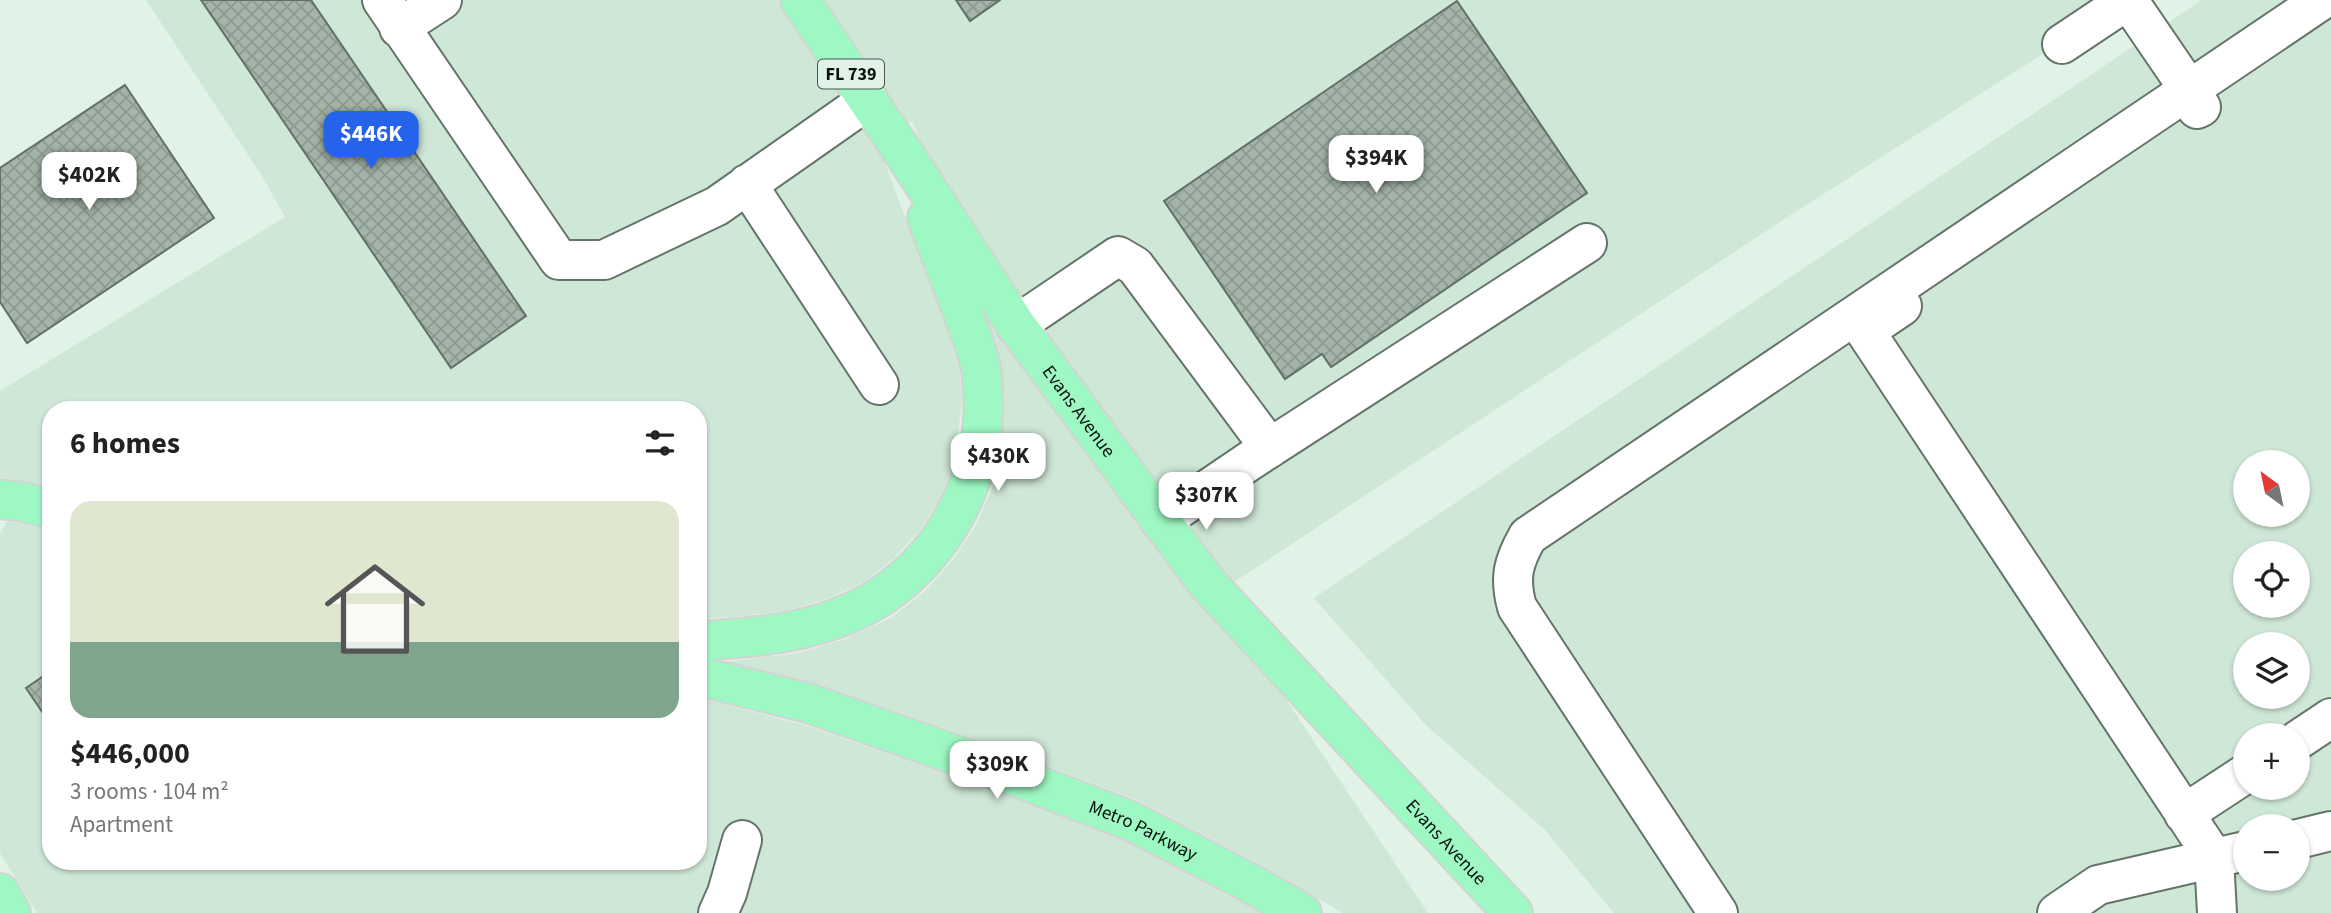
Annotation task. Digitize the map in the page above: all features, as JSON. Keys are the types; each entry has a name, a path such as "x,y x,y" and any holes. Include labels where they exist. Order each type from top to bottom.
{"main road":[{"name":"Evans Avenue","path":"800,0 1016,325 1208,583 1513,913"},
{"path":"707,641 794,631 836,619 877,600 908,576 936,547 958,511 973,475 981,436 984,399 980,365 901,149"},
{"path":"0,499 42,507"},
{"name":"Metro Parkway","path":"707,678 808,703 990,766 1131,821 1302,913"},
{"path":"0,893 11,913"}],"street":[{"path":"442,0 391,14 559,260 604,260 717,206 868,100"},
{"path":"2062,44 2128,0 2201,107 1865,331 2184,814 2230,855"},
{"path":"1718,913 1517,607 1512,589 1515,559 1528,536 2322,0"},
{"path":"747,184 879,385"},
{"path":"1161,521 1587,243"},
{"path":"1016,325 1118,256 1135,266 1270,448"},
{"path":"2310,732 2331,718"},
{"path":"2184,814 2233,782"},
{"path":"2310,836 2331,831"},
{"path":"718,913 727,893 742,840"},
{"path":"2057,913 2098,886 2230,855"},
{"path":"2217,913 2230,855"}],"shaded area":[{"path":"146,0 777,0 883,158 949,334 959,368 963,397 953,467 940,499 919,531 893,559 865,581 827,599 788,610 707,618 707,401 42,401 42,485 0,477 0,391 285,217 264,179"},
{"path":"825,0 2127,0 1786,218 1234,582 1222,570 1032,314 920,140 913,122 906,119"},
{"path":"2202,0 2331,0 2331,913 1614,913 1544,829 1426,725 1314,598"},
{"path":"986,317 1191,595 1283,695 1428,913 1343,913 1256,862 1139,801 995,746 813,683 726,662 798,653 846,639 891,618 924,592 953,560 976,525 993,486 1002,440 1005,398 1000,360"},
{"path":"6,522 42,529 42,870 707,870 707,700 804,725 985,787 1124,840 1261,913 37,913 0,853 0,534"}],"building":[{"path":"201,0 311,0 526,316 451,368"},
{"path":"956,0 1000,0 970,21"},
{"path":"1457,1 1587,193 1331,367 1322,354 1285,379 1164,201"},
{"path":"125,85 214,218 27,343 0,302 0,168"},
{"path":"42,677 42,712 26,688"}]}
